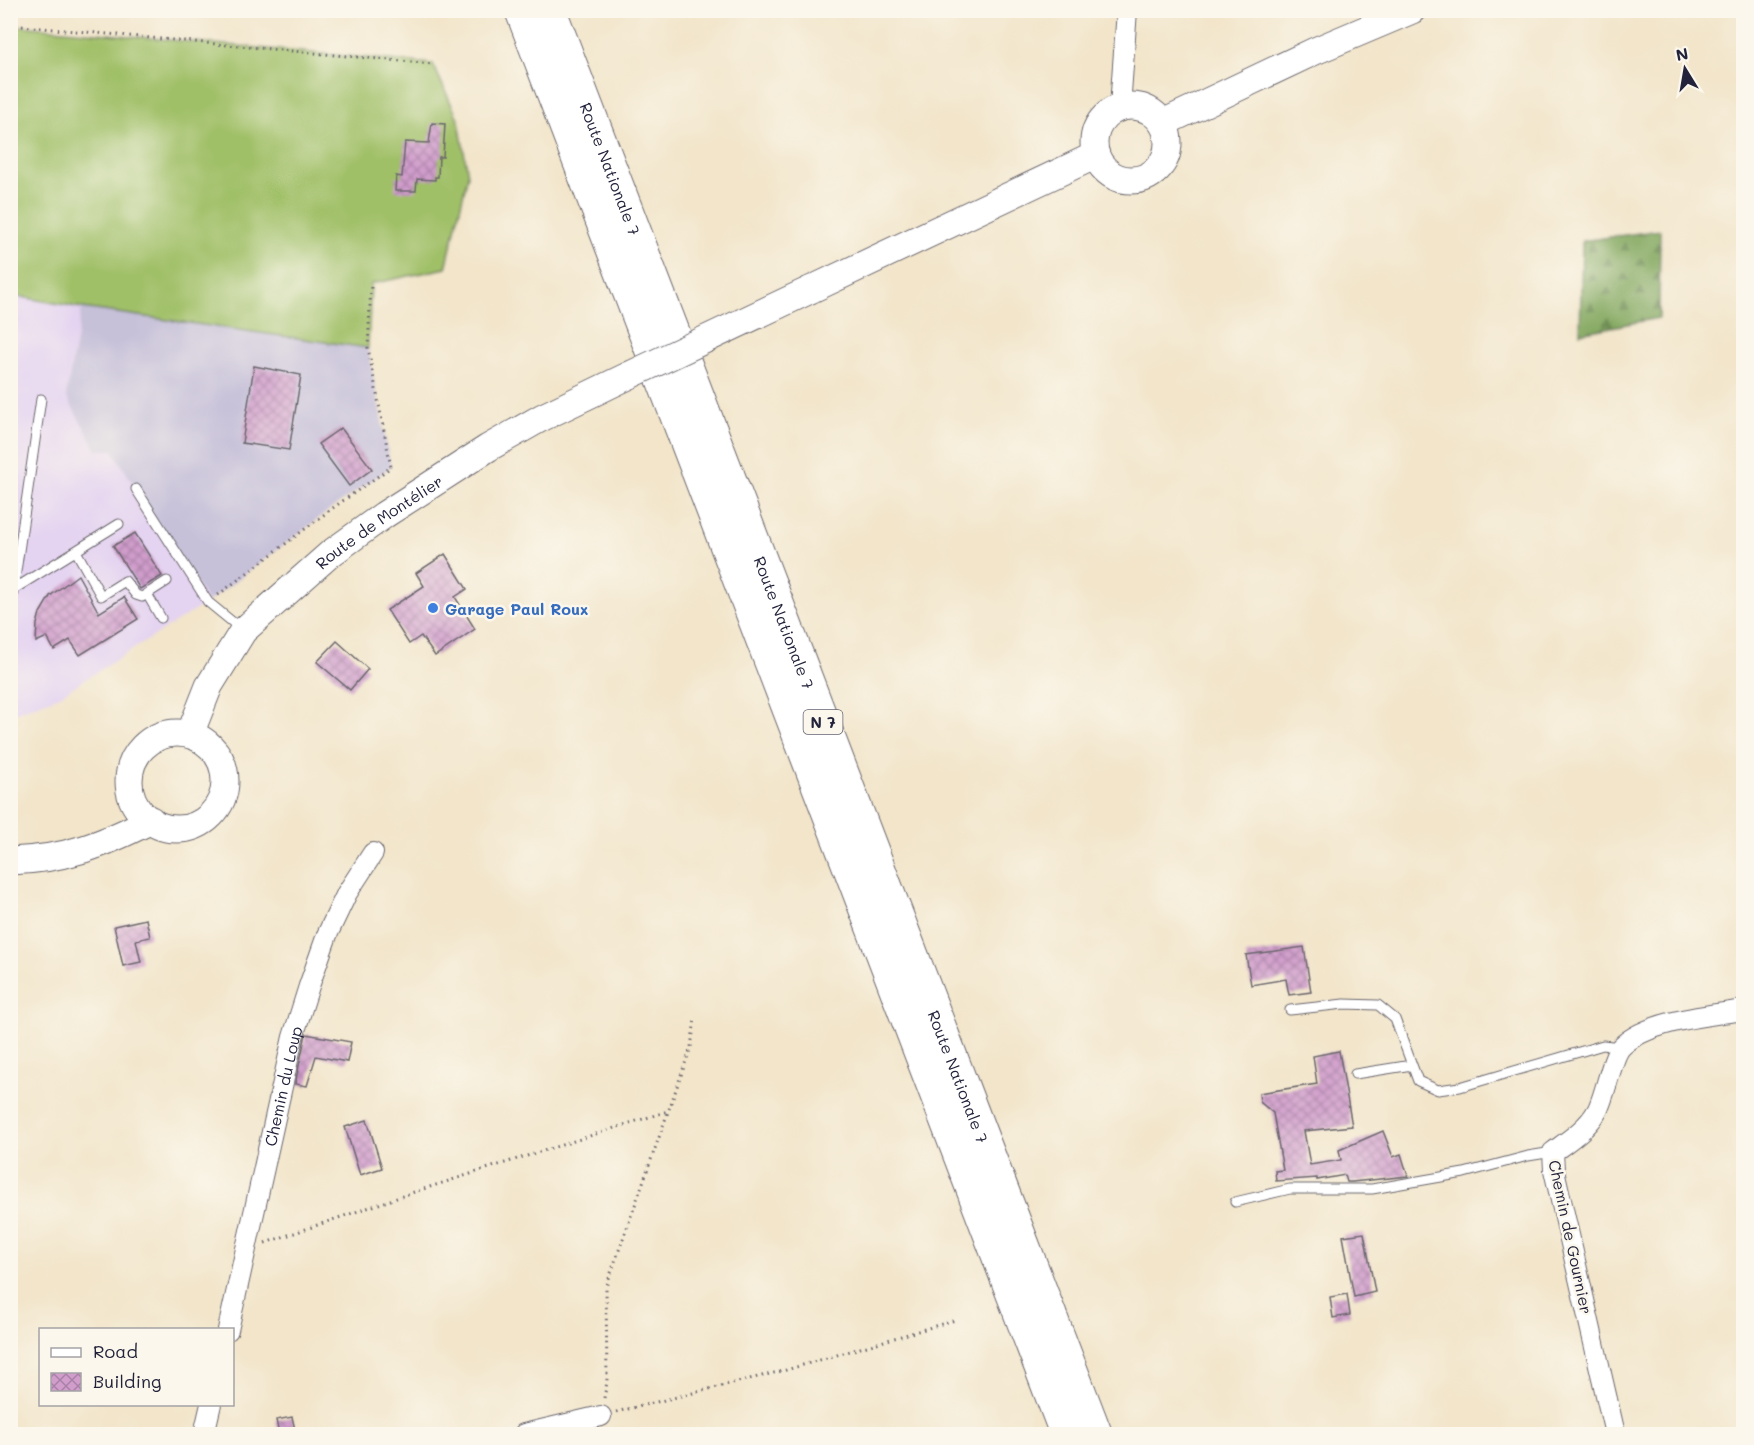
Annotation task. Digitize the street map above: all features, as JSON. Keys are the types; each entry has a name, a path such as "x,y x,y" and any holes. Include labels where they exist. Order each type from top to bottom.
{"highway":[{"name":"Route Nationale 7","path":"521,10 1066,1434"},
{"name":"Route Nationale 7","path":"550,10 1096,1434"}],"main road":[{"path":"1163,123 1315,51 1412,10"},
{"path":"1132,105 1144,107 1155,113 1163,123 1168,147 1165,159 1157,169 1135,180 1123,179 1111,174 1102,166 1096,155 1095,132 1109,112 1132,105"},
{"name":"Route de Montélier","path":"190,734 209,686 243,631 330,554 429,485 541,418 1096,155"},
{"path":"174,733 190,734 204,741 216,751 223,765 225,781 223,797 215,811 203,821 189,827 173,828 157,824 144,815 135,803 130,788 130,772 135,757 145,745 159,736 174,733"},
{"path":"10,861 42,860 76,852 116,837 151,820"}],"street":[{"path":"1120,107 1127,10"},
{"name":"Chemin du Loup","path":"228,1328 248,1249 293,1037 327,935 347,893 373,854"},
{"path":"1620,1047 1646,1031 1685,1019 1743,1010"},
{"name":"Chemin de Gournier","path":"1615,1434 1554,1170 1553,1152 1576,1134 1597,1112 1620,1047"},
{"path":"204,1434 211,1406"},
{"path":"525,1434 601,1416"}],"lane":[{"path":"10,613 41,399"},
{"path":"136,489 208,602 243,631"},
{"path":"14,589 119,524"},
{"path":"76,551 101,596 125,581 136,595 142,597 167,582"},
{"path":"147,594 161,618"},
{"path":"1290,1010 1344,1004 1378,1005 1395,1018 1418,1081 1438,1090 1460,1087 1603,1045 1620,1047"},
{"path":"1355,1074 1412,1065"},
{"path":"1235,1202 1290,1188 1372,1190 1464,1173 1528,1156 1553,1152"}],"path":[{"path":"10,24 433,64"},
{"path":"208,602 391,467 368,348 371,284"},
{"path":"695,1019 691,1047 606,1287 607,1382 601,1416 786,1370 955,1320"},
{"path":"248,1249 414,1192 668,1111"}],"shaded area":[{"path":"11,295 82,308 66,396 113,449 208,602 57,697 11,714"},
{"path":"82,308 368,348 391,467 208,602 113,450 97,450 66,396"}],"green space":[{"path":"10,25 433,64 459,121 468,175 446,268 371,284 368,348 82,308 11,295"},
{"path":"1660,230 1659,318 1580,333 1582,241"}],"building":[{"path":"432,123 445,124 443,157 439,157 438,177 435,177 435,180 417,179 416,191 395,191 396,176 402,177 405,142 429,143"},
{"path":"254,366 301,375 289,450 242,443"},
{"path":"341,428 372,469 349,486 318,444"},
{"path":"135,533 162,576 140,589 113,546"},
{"path":"445,554 467,589 455,597 475,629 435,656 421,636 409,644 387,610 424,586 416,573"},
{"path":"78,575 99,613 124,597 138,619 80,655 70,640 54,650 47,637 36,642 40,613 50,596"},
{"path":"337,641 368,669 350,690 317,662"},
{"path":"146,919 150,937 136,940 141,962 123,966 114,926"},
{"path":"1304,947 1311,992 1289,995 1286,979 1251,985 1246,955"},
{"path":"306,1034 351,1042 347,1062 316,1056 307,1086 295,1084"},
{"path":"1339,1051 1352,1126 1304,1131 1310,1165 1341,1160 1339,1150 1383,1131 1393,1157 1401,1154 1408,1176 1352,1182 1347,1182 1345,1175 1317,1180 1317,1178 1276,1181 1275,1171 1283,1170 1273,1113 1260,1102 1259,1093 1317,1084 1313,1056"},
{"path":"367,1120 382,1168 360,1175 345,1127"},
{"path":"1364,1233 1375,1292 1354,1297 1343,1236"},
{"path":"1347,1294 1350,1315 1333,1318 1330,1297"},
{"path":"292,1417 296,1434 279,1434 276,1420"}],"place":[{"name":"Garage Paul Roux","path":"433,608"}]}
